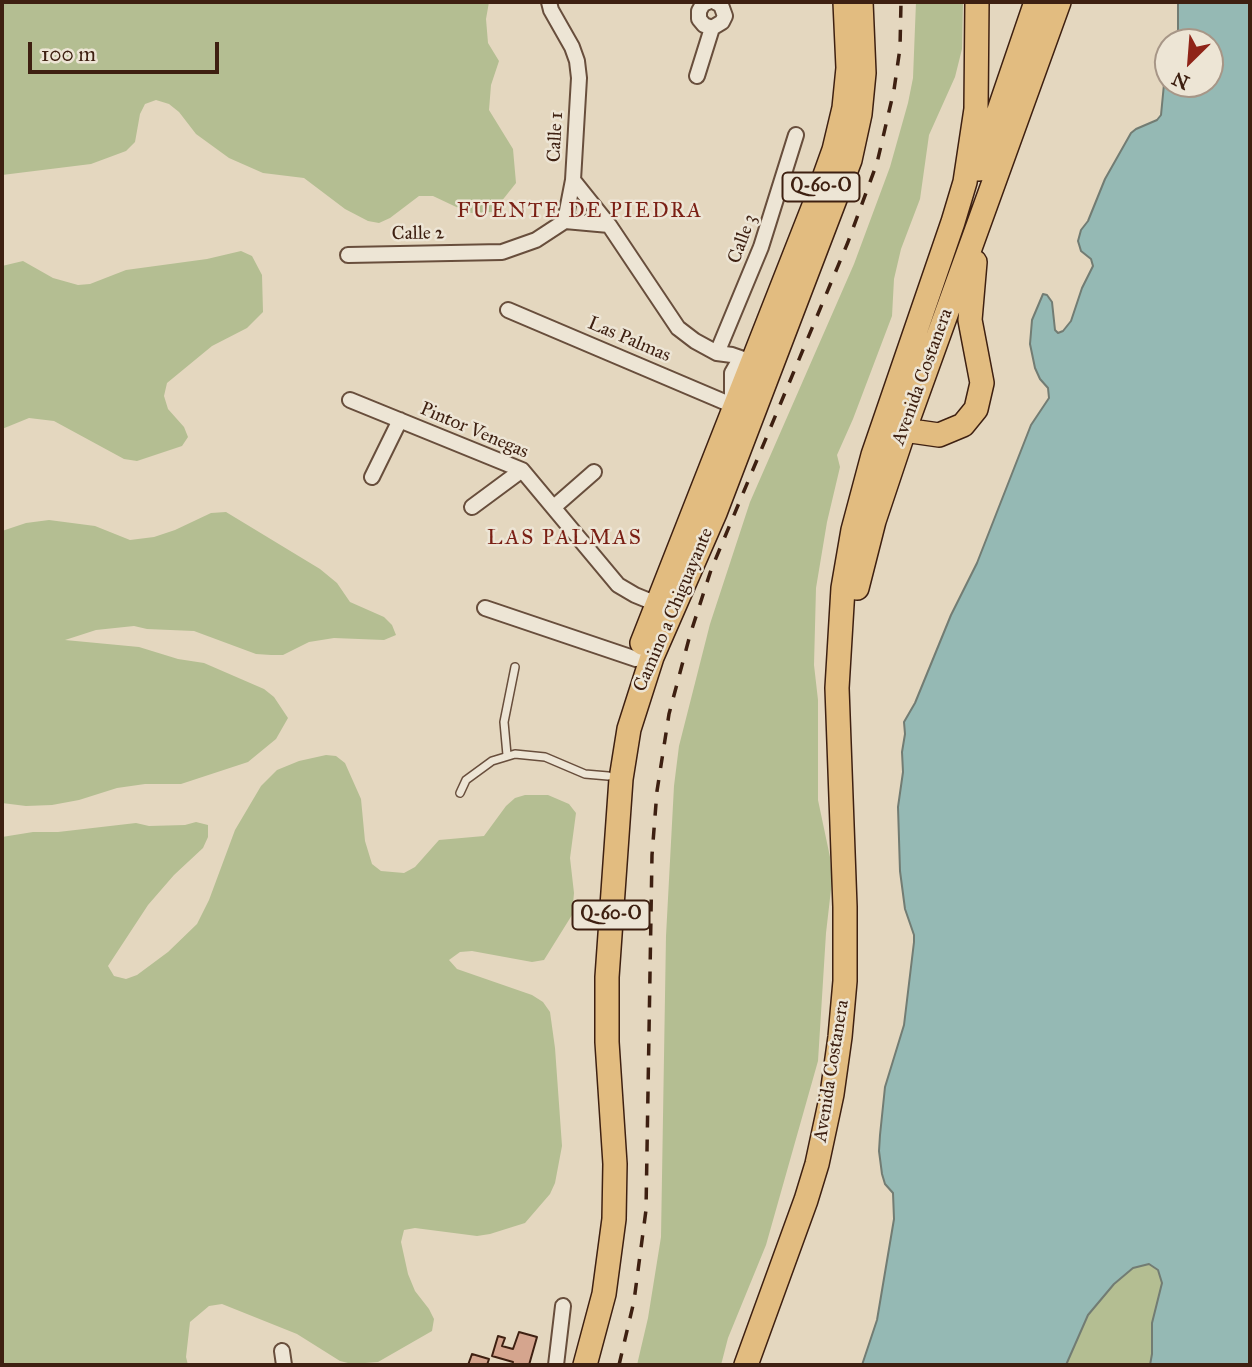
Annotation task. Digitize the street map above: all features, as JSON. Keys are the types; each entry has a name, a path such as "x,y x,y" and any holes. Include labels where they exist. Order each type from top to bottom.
{"main road":[{"name":"Camino a Chiguayante","path":"570,1365 591,1288 601,1210 594,988 608,776 616,729 636,659 734,406 744,364 815,203 838,136 848,68 845,2"},
{"name":"Camino a Chiguayante","path":"585,1365 604,1294 614,1219 615,1164 607,1042 607,977 624,754 643,680 700,550 836,199 854,145 864,73 861,2"},
{"path":"854,145 870,87 877,2"},
{"name":"Avenida Costanera","path":"746,1365 806,1200 819,1156 832,1094 845,981 837,680 843,588 862,494 888,407 965,181 974,127 977,2"},
{"path":"953,222 970,192 1036,2"},
{"name":"Avenida Costanera","path":"839,765 844,683 858,583 874,521 1048,34 1057,2"},
{"path":"888,407 905,428 927,435 949,432 970,417 979,400 982,377 973,341 970,300 984,208"},
{"path":"744,364 757,375 761,393"}],"street":[{"name":"Calle 1","path":"548,2 577,61 579,78 573,180 609,225 677,328 717,353 744,364"},
{"path":"698,76 712,28 723,22 725,16 720,5 706,2 699,11 699,19 712,28"},
{"name":"Calle 3","path":"717,353 761,247 796,135"},
{"path":"573,180 565,221 609,225"},
{"name":"Calle 2","path":"348,255 502,252 536,240 565,221"},
{"name":"Las Palmas","path":"508,310 734,406"},
{"name":"Pintor Venegas","path":"350,400 522,470 618,585 635,596 657,604"},
{"path":"372,477 400,420"},
{"path":"472,507 522,470"},
{"path":"554,507 594,472"},
{"path":"485,607 636,659"},
{"path":"556,1365 563,1306"}],"lane":[{"path":"507,755 504,722 515,667"},
{"path":"460,793 466,780 492,761 507,755 545,757 585,774 608,776"}],"green space":[{"path":"2,2 489,2 486,19 488,43 499,61 491,85 489,110 513,149 516,183 493,212 469,213 433,196 419,196 390,218 379,223 368,221 345,209 304,178 263,173 229,158 196,134 169,104 156,100 145,104 140,114 135,142 126,151 91,164 2,175"},
{"path":"916,2 963,2 962,49 955,77 929,135 920,199 901,249 894,279 892,316 837,455 840,467 816,588 814,665 818,700 818,800 830,857 832,881 818,1061 766,1245 728,1338 721,1365 637,1365 648,1318 661,1237 666,936 674,786 679,746 710,624 750,502 854,264 890,167 913,78"},
{"path":"241,251 252,256 262,275 263,312 247,328 212,346 167,383 164,396 168,409 184,427 188,437 182,446 137,461 124,459 54,421 29,418 2,429 2,266 23,261 53,278 78,285 90,284 126,270 207,259"},
{"path":"226,512 320,569 337,583 350,602 384,617 392,625 396,635 384,640 334,638 309,642 283,655 256,654 194,631 134,626 96,630 65,640 139,647 178,659 204,663 264,689 274,697 288,718 276,739 248,762 181,784 145,784 117,788 52,805 2,803 2,531 26,523 49,520 95,526 130,540 154,537 211,513"},
{"path":"326,755 336,756 345,763 361,799 365,841 372,864 381,871 404,873 415,867 439,840 484,836 506,806 515,798 525,795 548,795 569,804 576,813 570,858 574,893 572,915 544,960 532,962 472,951 460,952 449,960 457,969 532,995 543,1002 550,1012 562,1146 555,1183 550,1194 525,1223 490,1234 477,1236 415,1228 404,1230 401,1242 408,1274 415,1291 434,1319 432,1331 378,1362 352,1364 340,1361 297,1334 222,1304 209,1306 190,1322 186,1357 188,1365 2,1365 2,837 136,823 149,826 196,822 208,825 208,837 203,848 174,875 148,905 108,966 114,976 126,979 137,975 168,952 197,924 209,900 235,830 261,786 277,770 299,761"},
{"path":"1149,1264 1158,1270 1162,1283 1152,1323 1150,1365 1066,1365 1088,1315 1114,1284 1133,1268"}],"water":[{"path":"1178,2 1250,2 1250,1365 1150,1365 1152,1323 1162,1283 1158,1270 1149,1264 1133,1268 1114,1284 1088,1315 1066,1365 862,1365 877,1320 894,1219 893,1193 885,1184 882,1174 880,1135 885,1087 904,1025 914,942 905,909 900,871 898,807 903,772 904,722 977,563 1031,425 1049,398 1048,388 1035,368 1030,344 1032,320 1043,294 1052,302 1055,330 1058,333 1063,331 1071,321 1093,266 1091,259 1081,251 1078,241 1081,230 1131,133 1157,120 1161,115 1163,98 1224,98 1224,28 1178,28"}],"building":[{"path":"519,1332 537,1337 529,1365 512,1365 513,1362 492,1356 498,1336 505,1338 502,1346 513,1349"},
{"path":"472,1354 489,1359 487,1365 468,1365"}],"railway":[{"path":"619,1365 634,1301 646,1210 652,855 657,791 669,714 711,570 848,242 877,163 894,90 900,48 901,2"}],"district":[{"name":"FUENTE DE PIEDRA","path":"580,212"},
{"name":"LAS PALMAS","path":"565,539"}]}
